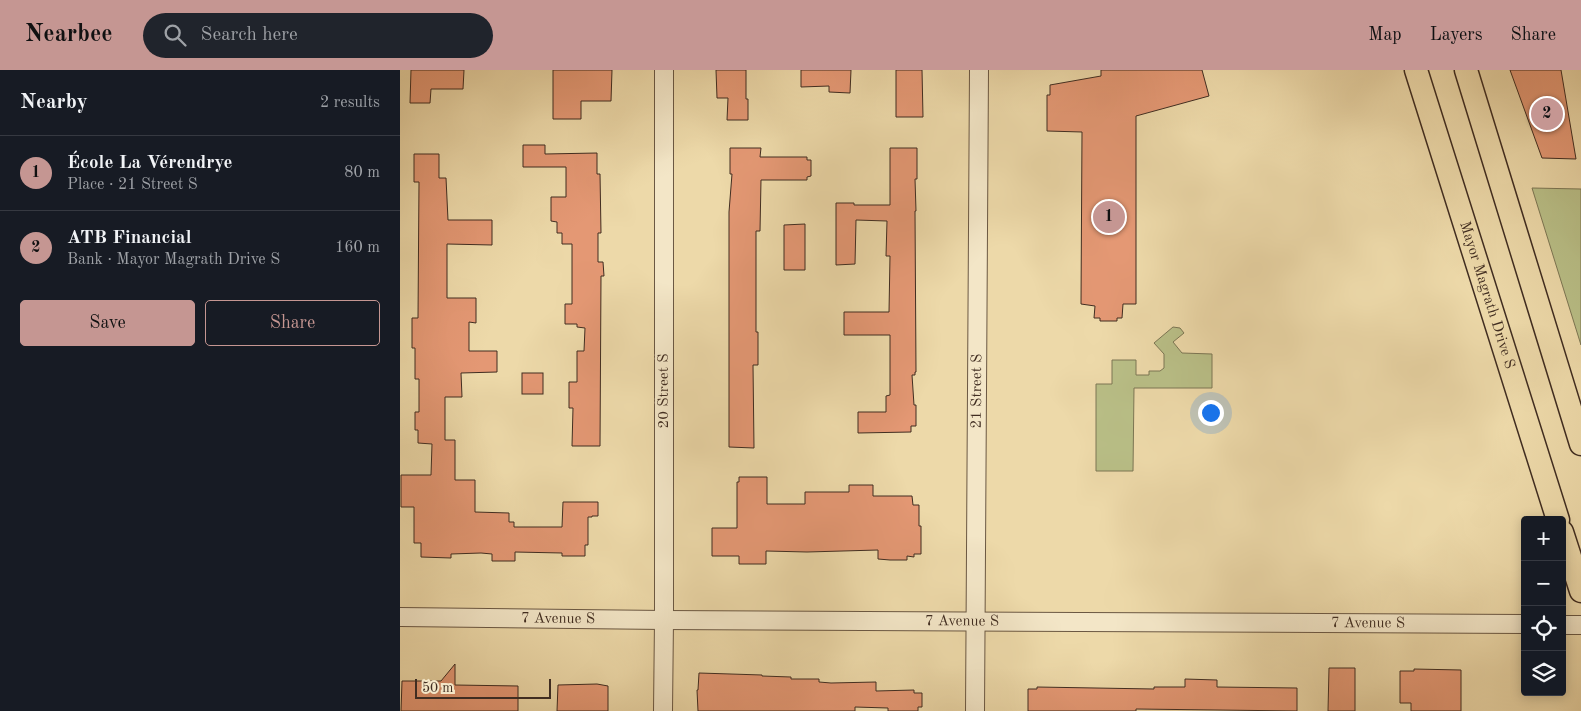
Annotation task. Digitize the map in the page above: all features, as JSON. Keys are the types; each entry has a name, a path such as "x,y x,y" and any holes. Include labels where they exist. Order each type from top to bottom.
{"main road":[{"name":"Mayor Magrath Drive S","path":"1416,70 1557,516"},
{"path":"1466,70 1581,444"},
{"path":"1566,544 1581,591"}],"street":[{"name":"20 Street S","path":"662,711 664,620 664,70"},
{"name":"21 Street S","path":"975,711 978,70"},
{"name":"7 Avenue S","path":"400,617 1521,624"},
{"path":"1566,624 1581,625"}],"green space":[{"path":"1532,188 1581,189 1581,345"},
{"path":"1173,327 1180,328 1184,333 1173,342 1182,353 1212,354 1212,388 1134,388 1133,471 1096,471 1096,384 1112,384 1112,360 1136,360 1136,375 1149,375 1149,371 1160,371 1164,368 1164,354 1154,343"}],"building":[{"path":"411,70 464,70 463,89 431,89 430,103 410,103"},
{"path":"553,70 612,70 611,101 581,101 581,119 553,119"},
{"path":"716,70 746,70 748,120 727,120 728,98 717,98"},
{"path":"801,70 851,70 850,93 829,92 829,86 801,87"},
{"path":"896,70 922,70 923,117 896,117"},
{"path":"1101,70 1202,70 1209,96 1136,116 1136,304 1123,304 1122,318 1117,318 1117,321 1100,321 1100,318 1094,318 1095,306 1081,304 1082,132 1047,131 1047,95 1050,95 1050,85 1101,76"},
{"path":"1510,70 1561,70 1576,159 1542,158"},
{"path":"523,145 545,145 545,154 597,153 597,174 600,174 601,233 598,233 598,262 603,262 604,276 601,276 600,446 572,446 573,408 569,408 569,382 577,382 577,351 584,351 585,328 577,327 577,324 565,324 565,304 572,304 572,244 562,244 562,233 557,233 557,222 551,221 551,197 566,197 566,167 523,167"},
{"path":"730,148 761,148 760,157 807,157 807,160 811,160 811,176 807,177 807,180 761,180 760,231 756,231 756,332 758,332 758,365 753,365 754,448 729,447 729,212 732,174 730,174"},
{"path":"890,148 917,148 917,179 915,179 916,372 915,375 912,375 914,405 916,405 916,426 911,426 911,432 858,433 858,412 886,412 886,396 890,395 890,335 844,335 844,312 889,312 890,256 886,256 887,221 856,220 855,264 836,265 836,203 890,205"},
{"path":"414,154 439,154 439,178 446,178 448,220 492,220 492,245 447,244 447,298 476,298 476,323 469,322 469,351 497,351 497,372 461,373 462,397 445,397 445,440 455,440 455,480 475,480 475,512 509,513 509,522 514,522 514,527 562,527 563,502 598,502 598,516 588,517 588,545 585,545 585,556 562,556 562,553 515,552 515,561 492,561 492,554 481,553 451,554 451,558 421,557 421,543 414,543 414,507 401,507 401,475 431,475 432,444 418,443 418,430 415,430 415,412 419,412 419,379 415,379 415,348 412,348 412,318 418,318 419,182 414,182"},
{"path":"805,224 805,270 784,270 784,225"},
{"path":"522,373 543,373 543,394 522,394"},
{"path":"739,477 767,477 767,504 805,504 805,492 849,492 849,485 873,485 873,496 912,496 913,505 919,505 921,554 914,554 914,557 907,556 907,560 890,560 878,559 878,550 766,551 766,564 739,564 739,556 712,556 712,528 737,528 737,482 739,482"},
{"path":"455,664 455,685 518,686 518,711 401,711 402,681 441,681"},
{"path":"1329,668 1355,668 1355,711 1328,711"},
{"path":"1414,669 1461,670 1461,711 1411,711 1411,703 1400,703 1400,671 1414,671"},
{"path":"699,673 819,679 819,682 831,683 876,682 876,691 914,690 914,693 922,693 922,707 918,707 918,711 888,711 888,708 855,707 855,711 698,711 697,690"},
{"path":"1185,679 1217,680 1217,687 1297,688 1297,711 1136,709 1136,711 1028,711 1028,689 1037,689 1037,687 1154,689 1154,687 1185,687"},
{"path":"597,684 608,686 608,711 557,711 558,685"}],"place":[{"name":"ATB Financial","path":"1547,114"},
{"name":"École La Vérendrye","path":"1109,217"}]}
